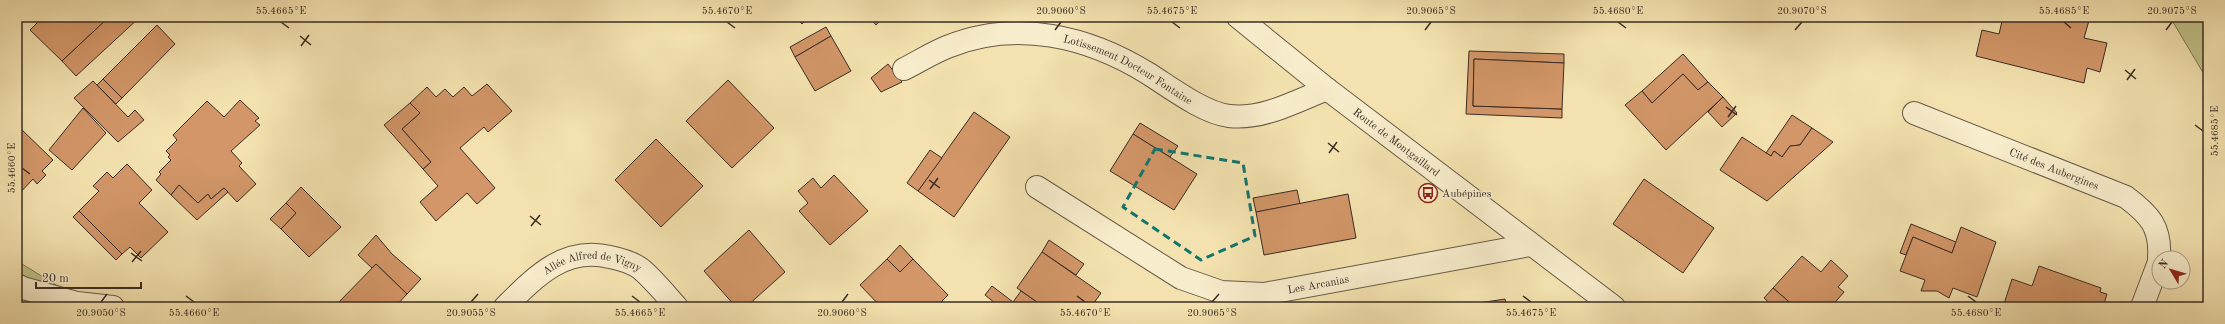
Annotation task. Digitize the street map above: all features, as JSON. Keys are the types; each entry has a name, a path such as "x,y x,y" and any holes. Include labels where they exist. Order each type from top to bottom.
{"street":[{"name":"Route de Montgaillard","path":"1238,17 1327,89 1530,245 1614,307"},
{"name":"Lotissement Docteur Fontaine","path":"904,69 947,47 992,34 1032,32 1065,37 1103,50 1145,72 1197,105 1229,116 1264,114 1327,89"},
{"name":"Cité des Aubergines","path":"1914,113 2126,197 2141,208 2153,222 2160,241 2159,250"},
{"name":"Les Arcanias","path":"1037,187 1181,278 1222,292 1264,294 1530,245"},
{"name":"Allée Alfred de Vigny","path":"505,307 551,265 572,257 595,253 619,259 640,269 677,307"},
{"path":"2142,307 2151,283"},
{"path":"17,285 77,303 113,307"}],"highlighted area":[{"path":"1155,149 1243,163 1255,236 1201,260 1123,207"}],"green space":[{"path":"2170,17 2208,17 2208,81"},
{"path":"17,261 92,307 17,307"}],"building":[{"path":"43,17 109,17 62,61 30,30"},
{"path":"109,17 140,17 76,76 62,61"},
{"path":"796,17 809,17 802,24"},
{"path":"869,17 884,17 876,25"},
{"path":"1813,17 1868,17 1868,19 1813,21"},
{"path":"2003,17 2090,17 2084,38 2107,43 2100,72 2087,68 2084,83 1976,56 1982,30 1999,34"},
{"path":"157,25 175,44 122,98 103,79"},
{"path":"826,27 831,36 795,57 790,47"},
{"path":"831,36 851,71 815,91 795,57"},
{"path":"1469,51 1564,54 1564,63 1474,59 1473,106 1562,109 1562,118 1466,114"},
{"path":"1683,54 1708,82 1698,90 1683,74 1652,103 1642,91"},
{"path":"1474,59 1564,63 1562,109 1473,106"},
{"path":"888,64 902,82 881,92 871,78"},
{"path":"1683,74 1698,90 1708,82 1723,97 1666,150 1625,105 1642,91 1652,103"},
{"path":"103,79 122,98 116,104 97,85"},
{"path":"728,80 774,128 732,168 686,121"},
{"path":"93,81 128,117 135,110 144,120 118,142 74,98"},
{"path":"487,84 512,111 488,132 484,127 460,148 495,188 477,204 467,193 436,221 420,202 438,186 423,169 431,162 402,129 420,113 410,103 427,87 436,97 445,89 453,97 464,87 472,96"},
{"path":"1723,97 1737,113 1722,127 1708,112"},
{"path":"240,100 259,118 255,121 260,125 231,151 242,163 239,166 256,184 237,202 224,188 211,199 208,194 198,203 179,185 171,195 156,180 161,174 159,172 171,160 168,157 170,155 166,151 177,140 173,135 207,101 224,117"},
{"path":"410,103 420,113 402,129 431,162 423,169 384,125"},
{"path":"83,108 106,133 72,170 49,150"},
{"path":"974,112 1010,137 954,217 918,191"},
{"path":"1792,115 1812,128 1800,145 1790,146 1782,157 1774,151 1771,156 1766,153"},
{"path":"1140,123 1178,146 1170,157 1133,134"},
{"path":"17,125 53,160 42,171 46,175 37,184 33,179 17,196"},
{"path":"1812,128 1833,142 1767,201 1720,170 1742,137 1771,156 1774,151 1782,157 1790,146 1800,145"},
{"path":"1133,134 1197,174 1174,210 1110,171"},
{"path":"656,139 703,186 661,227 615,180"},
{"path":"930,150 942,158 918,191 907,183"},
{"path":"127,164 152,190 139,203 168,232 141,258 130,247 122,254 79,211 99,191 93,186 107,172 113,178"},
{"path":"834,175 868,211 830,245 799,211 808,203 798,191 813,178 821,188"},
{"path":"1644,179 1714,228 1683,273 1613,224"},
{"path":"179,185 198,203 208,194 211,199 224,188 228,192 197,220 171,195"},
{"path":"301,187 341,227 309,257 281,229 296,213 286,203"},
{"path":"1297,190 1300,204 1256,212 1253,198"},
{"path":"1348,194 1356,238 1264,255 1256,212"},
{"path":"286,203 296,213 281,229 270,219"},
{"path":"79,211 122,254 116,260 73,217"},
{"path":"1911,224 1956,242 1952,253 1913,237 1906,255 1900,253"},
{"path":"1961,227 1996,242 1977,297 1953,288 1949,298 1937,291 1921,291 1925,280 1900,271 1913,237 1952,253"},
{"path":"749,230 785,272 746,307 736,307 704,271"},
{"path":"376,235 392,254 421,279 407,294 376,264 372,268 358,255"},
{"path":"1049,240 1084,264 1076,275 1042,252"},
{"path":"900,245 913,259 900,272 887,259"},
{"path":"1042,252 1101,293 1091,307 1044,307 1017,288"},
{"path":"1802,256 1821,272 1831,260 1848,276 1838,287 1844,292 1831,307 1795,307 1773,288"},
{"path":"887,259 900,272 913,259 948,295 936,307 881,307 860,285"},
{"path":"376,264 407,294 395,307 344,307 339,302"},
{"path":"2039,266 2101,288 2100,292 2107,294 2103,307 2003,307 2012,279 2032,286"},
{"path":"992,286 1013,302 1010,307 1000,307 985,295"},
{"path":"1773,288 1795,307 1774,307 1764,298"},
{"path":"1021,291 1044,307 1021,307 1013,302"},
{"path":"1505,299 1507,307 1466,307 1466,305"},
{"path":"1013,302 1021,307 1010,307"}],"place":[{"name":"Aubépines","path":"1428,193"}]}
